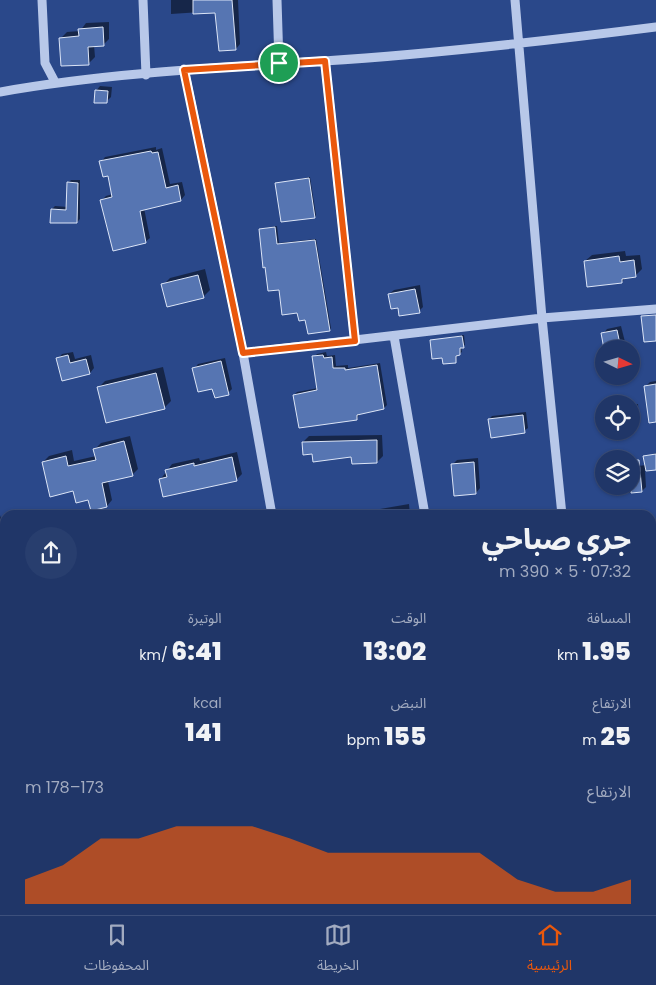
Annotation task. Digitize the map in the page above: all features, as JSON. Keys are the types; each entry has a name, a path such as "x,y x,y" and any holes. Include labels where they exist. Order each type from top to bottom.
{"street":[{"path":"42,0 45,63 55,82"},
{"path":"142,0 146,74"},
{"path":"277,0 279,63"},
{"path":"515,0 517,45 561,510"},
{"path":"0,92 55,82 75,82 184,70 325,61 517,45 656,27"},
{"path":"325,61 355,341"},
{"path":"184,70 243,353 271,510"},
{"path":"243,353 542,318 656,309"},
{"path":"394,336 424,510"}],"building":[{"path":"193,0 232,0 236,50 219,51 215,13 193,14"},
{"path":"103,27 104,46 88,47 89,65 61,66 59,38 79,36 78,29"},
{"path":"95,90 108,91 107,103 94,103"},
{"path":"151,151 152,153 158,152 166,188 178,185 181,201 140,211 146,243 113,251 100,200 112,197 108,176 103,177 99,161"},
{"path":"309,178 315,218 281,222 275,183"},
{"path":"67,182 78,183 77,223 50,223 51,209 66,210"},
{"path":"275,227 277,244 315,240 330,331 308,334 305,320 299,321 297,313 282,315 279,290 268,291 265,267 263,268 259,229"},
{"path":"619,256 620,262 634,260 636,277 622,279 622,283 587,287 584,261"},
{"path":"198,275 204,298 167,307 161,284"},
{"path":"415,289 420,313 399,316 398,308 391,309 388,294"},
{"path":"656,315 656,341 644,342 641,316"},
{"path":"617,330 619,340 602,340 601,333"},
{"path":"462,336 464,348 460,348 460,355 456,356 456,363 443,364 442,358 432,359 430,340"},
{"path":"68,355 70,363 86,359 90,374 62,381 56,358"},
{"path":"323,355 324,358 332,357 333,368 345,368 345,370 377,365 384,409 357,415 357,420 299,428 293,395 317,390 312,356"},
{"path":"221,361 229,395 215,398 212,389 198,392 192,368"},
{"path":"156,373 165,409 106,423 97,387"},
{"path":"656,384 656,422 649,423 644,386"},
{"path":"523,415 525,433 491,438 488,419"},
{"path":"377,440 377,463 352,464 351,457 313,462 312,454 303,455 302,442"},
{"path":"124,441 133,476 102,483 107,507 91,510 88,500 76,503 73,491 50,497 42,462 66,456 68,466 96,460 93,449"},
{"path":"656,454 656,470 646,471 643,456"},
{"path":"232,457 237,481 163,497 159,479 167,477 165,470 194,463 194,466"},
{"path":"474,462 476,494 454,496 451,464"},
{"path":"640,471 642,492 640,492"}],"route":[{"path":"325,61 355,341 243,353 184,70 279,63 325,61"}]}
